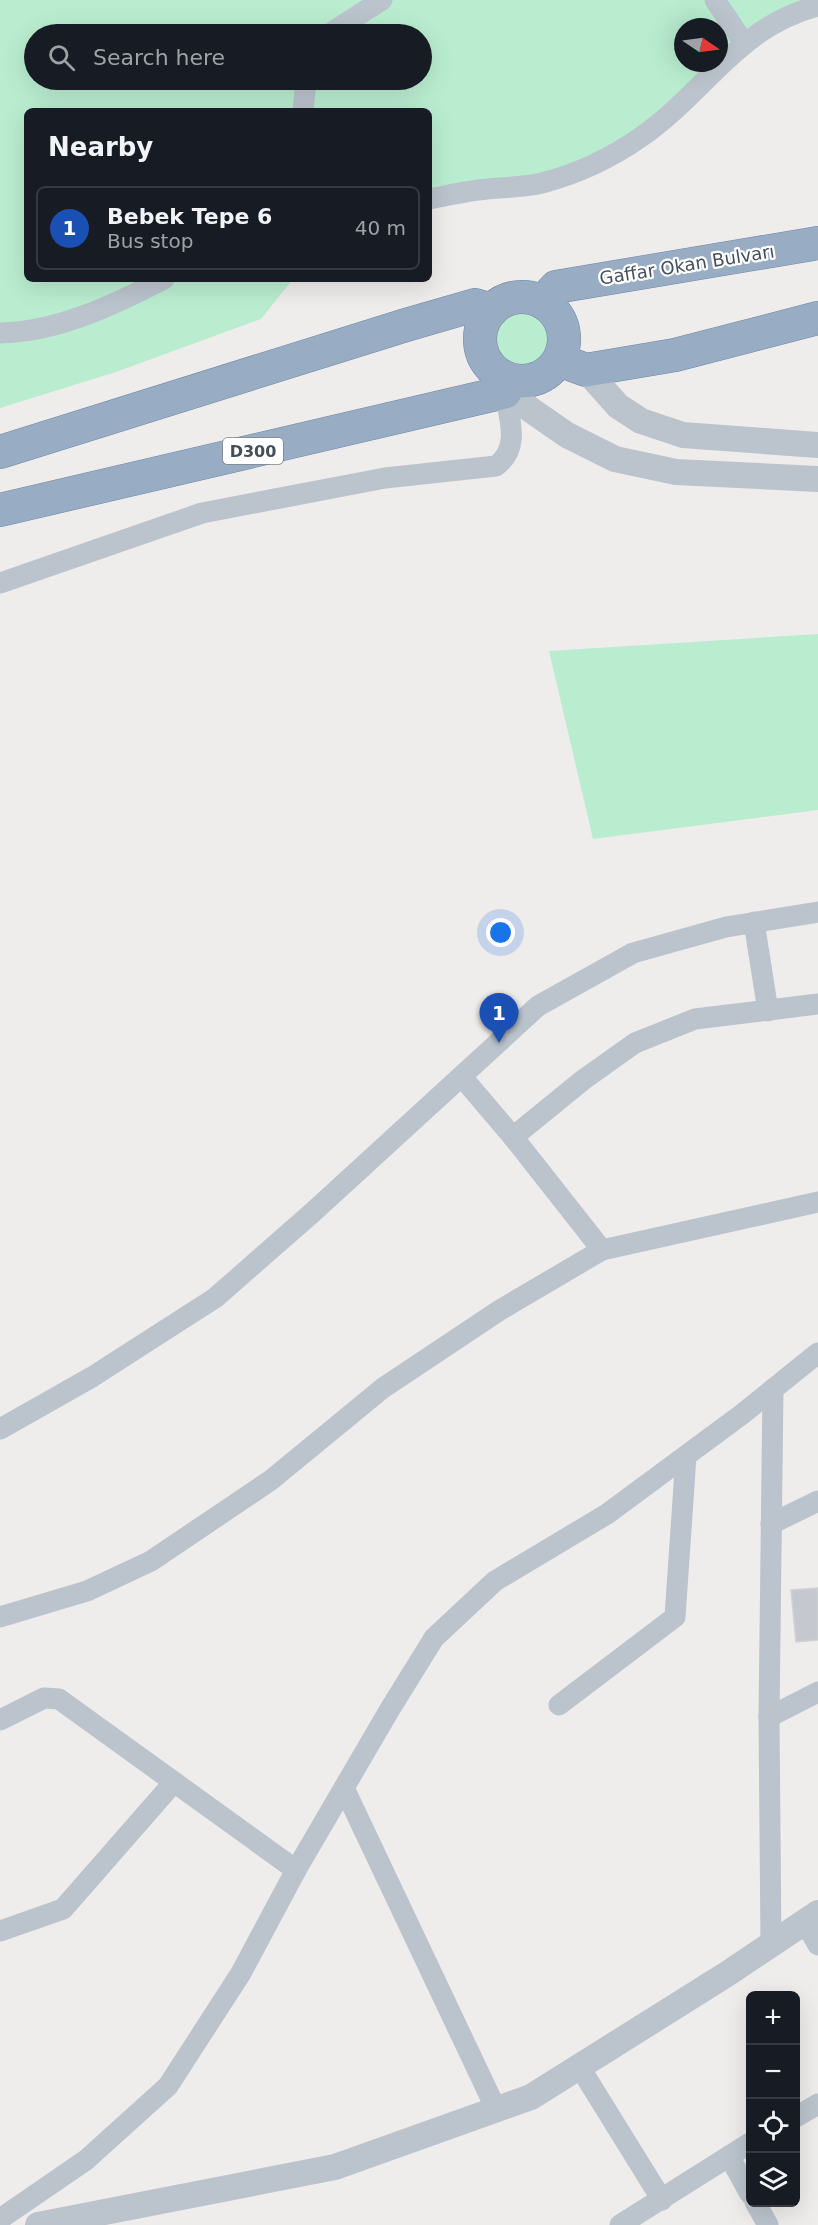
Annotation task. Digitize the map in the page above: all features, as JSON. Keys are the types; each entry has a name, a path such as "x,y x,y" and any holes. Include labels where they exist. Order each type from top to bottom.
{"highway":[{"name":"Gaffar Okan Bulvarı","path":"0,452 394,328 483,308 510,299 532,298 818,243"},
{"path":"549,294 551,308 563,327 563,349 573,365"},
{"path":"483,308 481,351 506,386 534,380 553,369 675,355 818,318"},
{"name":"D300","path":"0,510 506,386"}],"street":[{"path":"345,24 382,0"},
{"path":"715,0 744,43"},
{"path":"432,198 480,189 500,189 540,183 599,162 628,146 664,120 744,43 776,22 818,6"},
{"path":"303,108 305,90"},
{"path":"0,333 28,331 66,321 158,282"},
{"path":"573,365 618,406 640,422 683,435 818,445"},
{"path":"506,386 567,435 615,459 676,472 818,479"},
{"path":"0,583 202,513 386,478 496,466 503,461 512,446 506,386"},
{"path":"0,1429 92,1377 215,1298 312,1213 538,1006 633,953 726,927 818,912"},
{"path":"754,922 768,1011"},
{"path":"513,1137 583,1080 635,1042 694,1019 818,1004"},
{"path":"462,1077 513,1137 602,1250"},
{"path":"0,1617 87,1591 152,1562 271,1480 383,1388 500,1310 602,1250 818,1203"},
{"path":"0,2219 86,2160 168,2086 241,1973 296,1870 434,1638 495,1581 608,1514 818,1353"},
{"path":"771,1944 769,1716 773,1389"},
{"path":"559,1705 675,1617 686,1456"},
{"path":"771,1524 818,1502"},
{"path":"769,1716 818,1692"},
{"path":"0,1720 44,1698 59,1699 296,1870"},
{"path":"0,1931 63,1909 174,1782"},
{"path":"344,1788 496,2109"},
{"path":"38,2225 335,2167 531,2097 811,1917 818,1945"},
{"path":"579,2067 662,2200"},
{"path":"800,2114 818,2104"},
{"path":"620,2225 746,2145"},
{"path":"729,2156 746,2187"},
{"path":"758,2207 768,2225"}],"green space":[{"path":"0,0 818,0 777,30 728,71 728,18 674,18 674,72 727,72 635,150 432,202 432,108 24,108 24,282 291,282 261,319 116,372 0,408"},
{"path":"522,313 536,317 544,325 548,339 544,353 536,361 522,365 508,361 500,353 496,339 500,325 508,317"},
{"path":"818,634 818,810 593,839 549,651"}],"building":[{"path":"818,1588 818,1640 796,1642 791,1590"}],"place":[{"name":"Bebek Tepe 6","path":"499,1043"}]}
